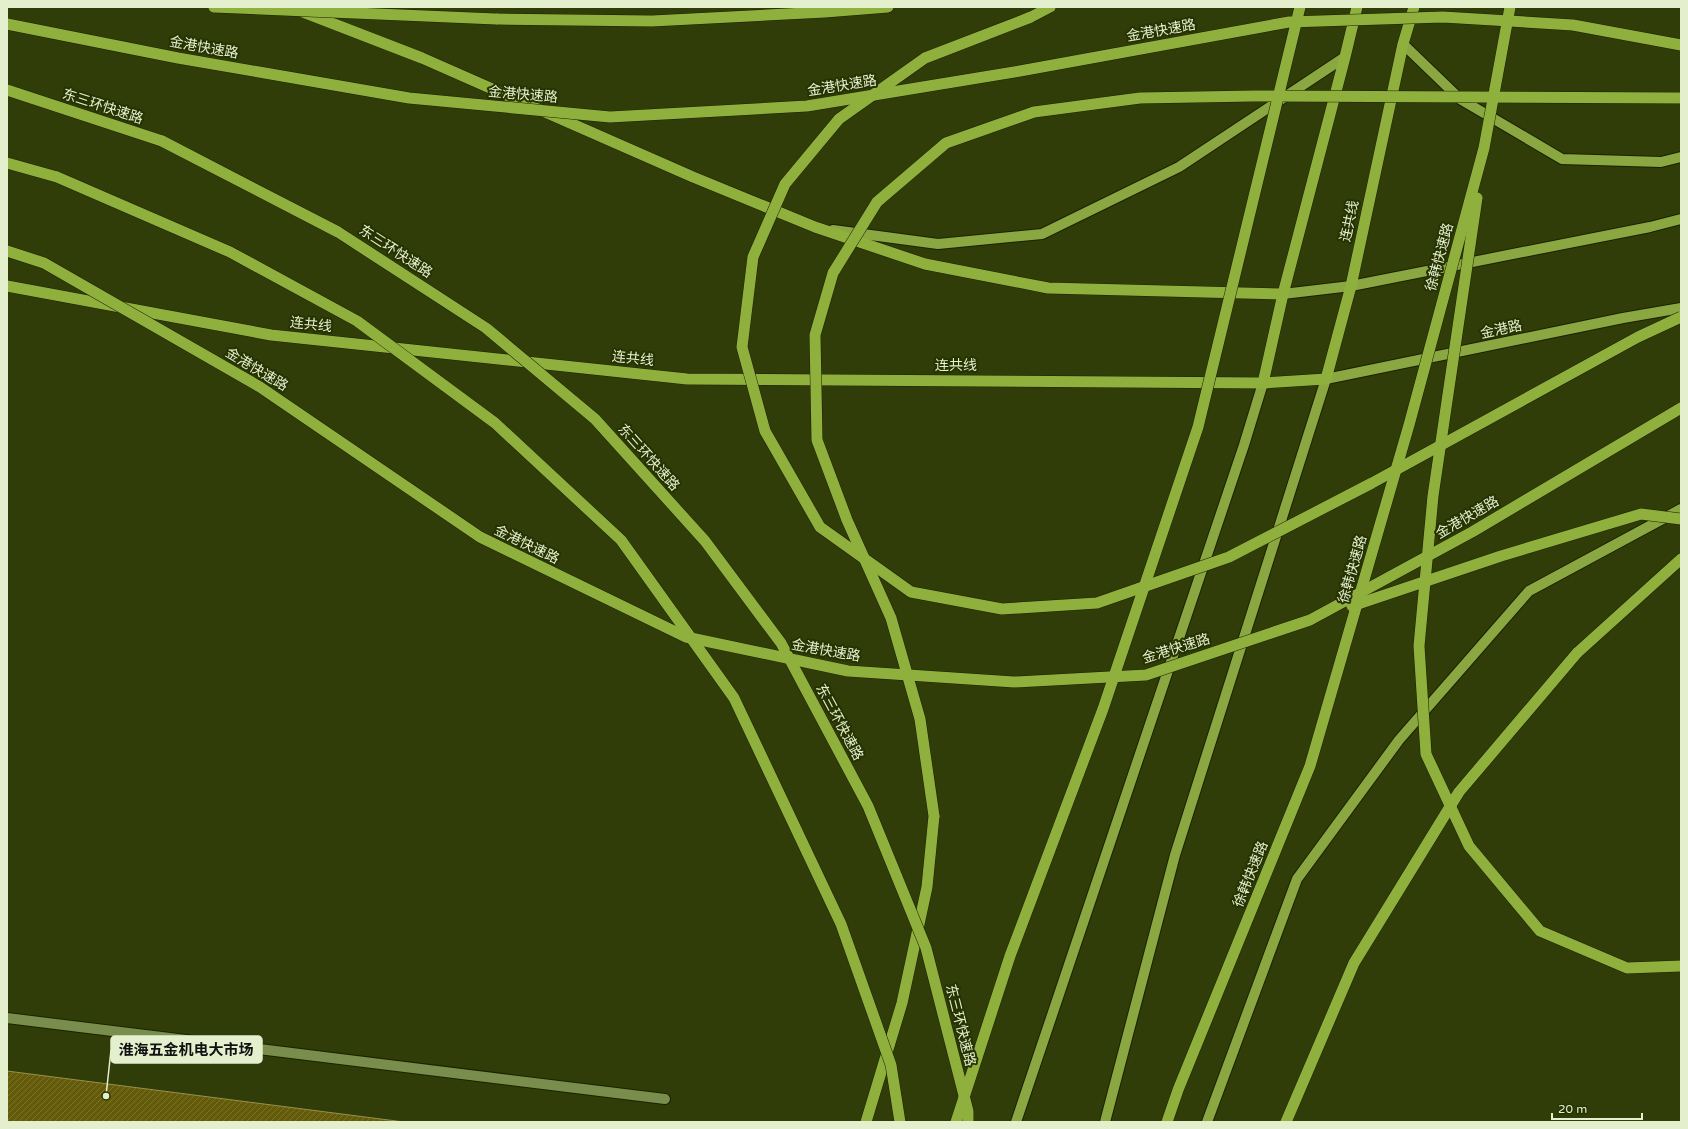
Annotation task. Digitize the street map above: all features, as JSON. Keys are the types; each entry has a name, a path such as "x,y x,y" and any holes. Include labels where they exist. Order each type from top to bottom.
{"highway":[{"path":"214,7 496,19 652,21 825,12 888,7"},
{"path":"291,7 422,58 693,176 815,227 925,264 1048,288 1282,294"},
{"path":"1050,7 1031,17 925,58 839,119 786,184 753,257 742,347 765,431 820,527 911,592 1002,609 1097,604 1229,557 1372,483 1638,337 1681,317"},
{"path":"956,1122 1010,956 1103,710 1198,427 1300,7"},
{"path":"1263,383 1282,294 1357,7"},
{"name":"连共线","path":"7,286 271,335 687,379 1263,383 1326,379 1351,286 1404,44 1414,7"},
{"name":"徐韩快速路","path":"1167,1122 1178,1090 1310,766 1409,425 1484,148 1510,7"},
{"name":"金港快速路","path":"7,24 178,58 409,98 610,117 807,106 1028,70 1289,22 1443,17 1573,25 1681,45"},
{"name":"东三环快速路","path":"7,90 162,141 338,232 486,328 595,419 705,541 780,643 868,806 926,948 968,1111 968,1122"},
{"path":"866,1122 902,1003 928,887 934,816 920,719 891,618 847,520 817,440 815,335 833,273 877,202 946,143 1034,112 1140,98 1254,96 1681,98"},
{"path":"1484,148 1433,496 1419,646 1426,754 1469,846 1540,931 1627,968 1681,966"},
{"path":"7,163 57,176 230,252 357,321 495,423 621,540 734,698 841,924 891,1065 900,1122"},
{"name":"金港快速路","path":"7,251 44,263 260,386 480,537 686,637 848,671 1014,682 1146,675 1310,620 1472,532 1681,408"},
{"path":"1310,620 1501,556 1641,514 1681,519"},
{"path":"1286,1122 1354,963 1459,792 1577,653 1681,559"}],"main road":[{"path":"1404,44 1460,99 1562,159 1661,162 1681,158"},
{"path":"815,227 938,244 1042,234 1179,167 1345,57"},
{"path":"1282,294 1351,286 1650,227 1681,219"},
{"name":"金港路","path":"1326,379 1623,318 1681,308"},
{"path":"1105,1122 1175,855 1326,379"},
{"path":"1016,1122 1263,383"},
{"path":"1207,1122 1297,879 1399,740 1529,591 1681,509"}],"street":[{"path":"7,1018 665,1099"}],"building":[{"path":"7,1071 404,1122 7,1122"}],"place":[{"name":"淮海五金机电大市场","path":"106,1096"}]}
